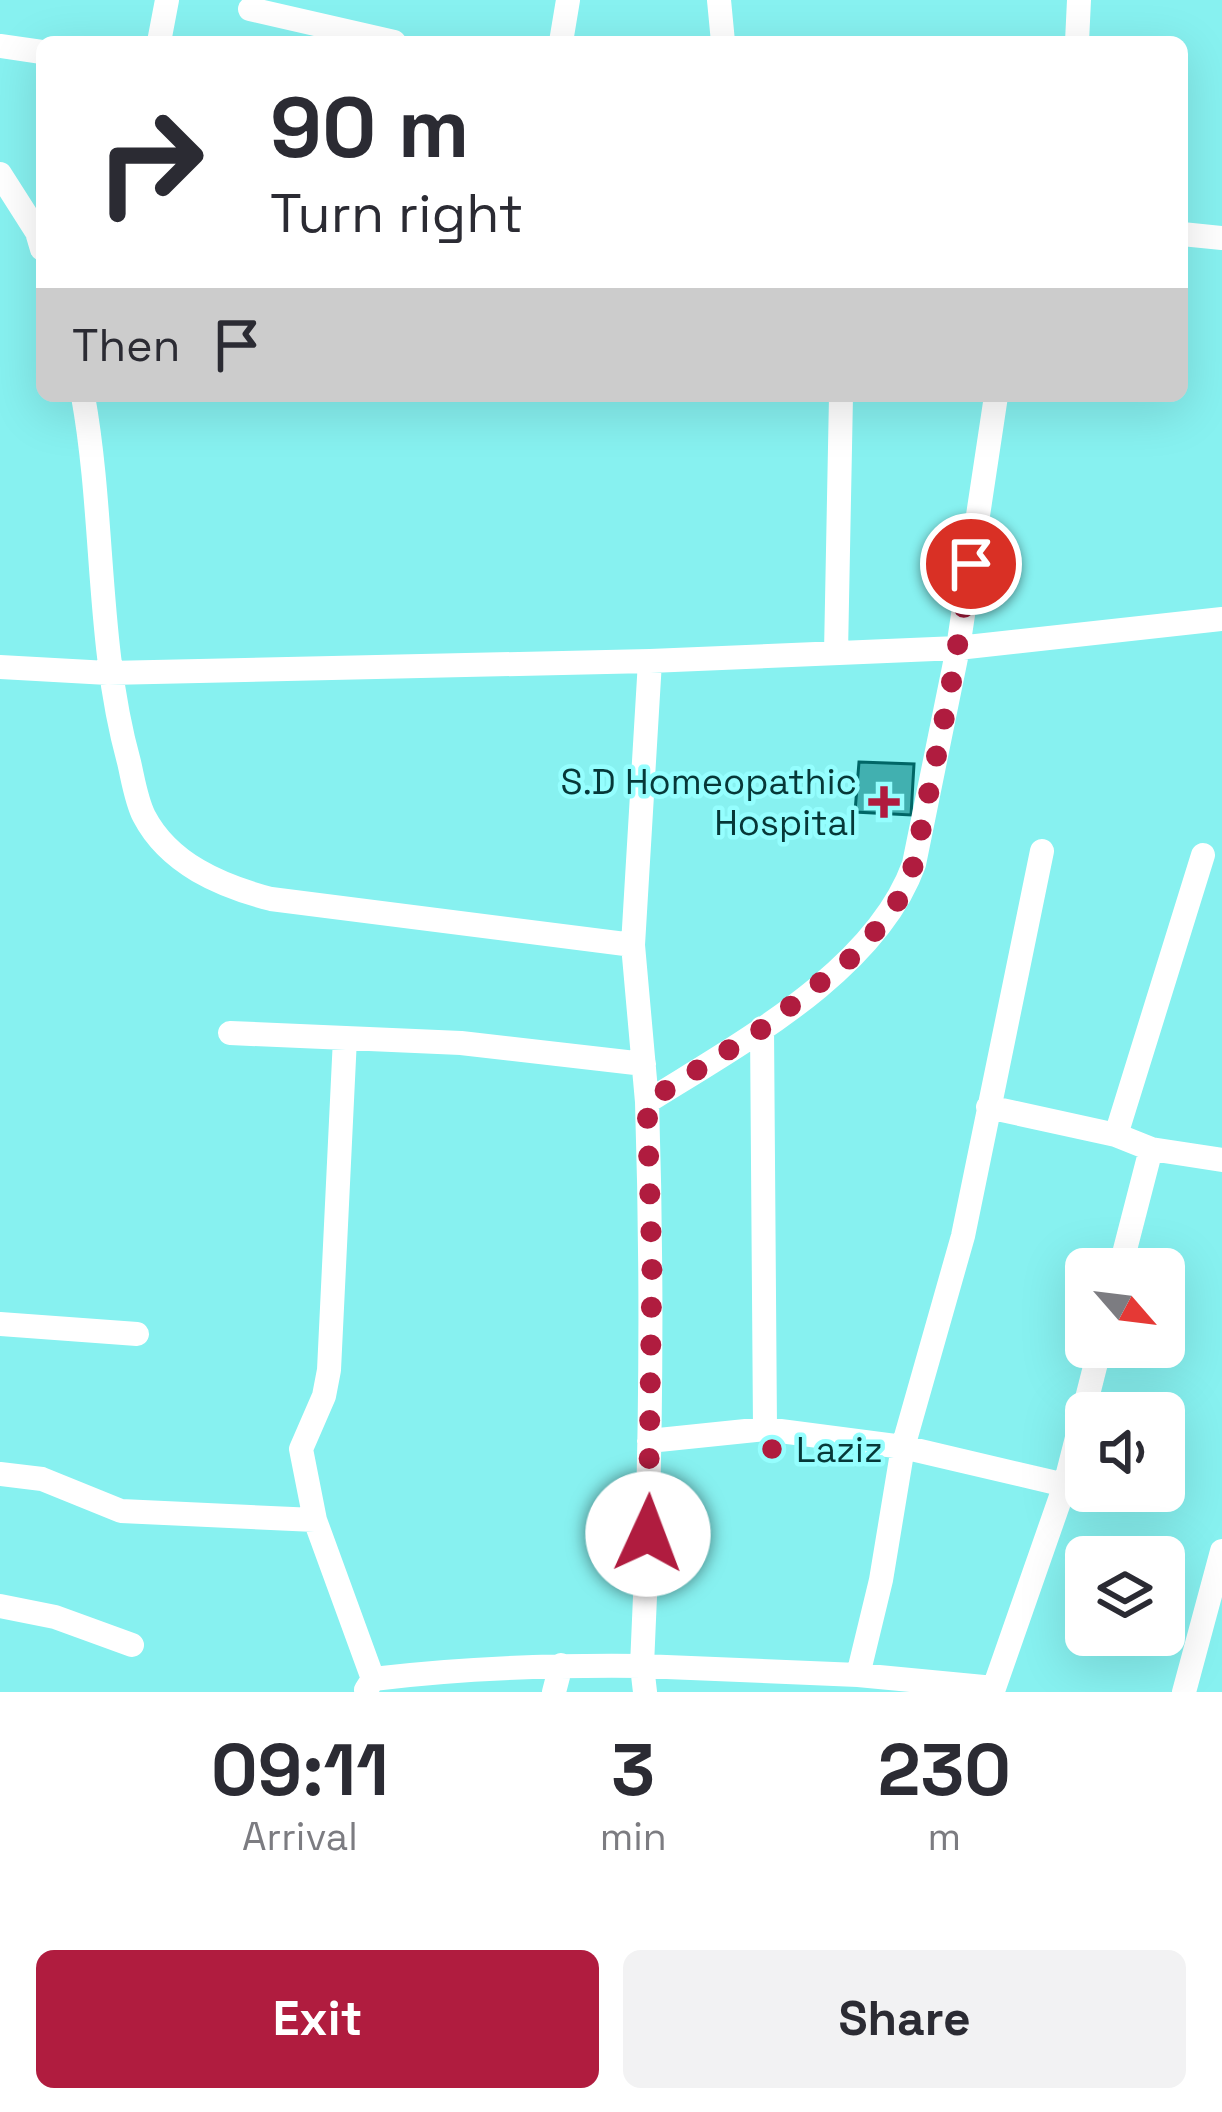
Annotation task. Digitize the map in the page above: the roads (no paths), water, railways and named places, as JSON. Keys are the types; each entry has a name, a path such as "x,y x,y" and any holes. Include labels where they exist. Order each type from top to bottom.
{"street":[{"path":"160,36 167,0"},
{"path":"562,36 568,0"},
{"path":"719,0 722,36"},
{"path":"1077,36 1079,0"},
{"path":"250,8 369,36"},
{"path":"0,46 36,51"},
{"path":"0,174 36,232"},
{"path":"1188,235 1222,238"},
{"path":"84,402 98,493 108,673 143,815 168,848 220,886 308,905 633,945"},
{"path":"836,652 841,402"},
{"path":"647,1102 763,1028 861,950 903,894 914,864 958,648 995,402"},
{"path":"0,667 108,673 650,661 958,648 1222,619"},
{"path":"645,1692 641,1666 652,1266 647,1102 633,945 650,661"},
{"path":"858,1675 881,1580 903,1448 963,1236 1042,851"},
{"path":"1116,1136 1203,855"},
{"path":"763,1028 765,1429"},
{"path":"230,1033 461,1043 644,1064"},
{"path":"345,1038 329,1370 324,1396 301,1449 314,1520 369,1686 443,1671 562,1665 858,1675 998,1691 1064,1485 1095,1368"},
{"path":"988,1107 1116,1136 1151,1149 1222,1160"},
{"path":"1125,1248 1151,1149"},
{"path":"0,1324 137,1334"},
{"path":"649,1441 765,1429 903,1448 1064,1485"},
{"path":"0,1474 42,1479 121,1511 314,1520"},
{"path":"1184,1692 1222,1551"},
{"path":"0,1606 55,1617 132,1645"},
{"path":"554,1692 562,1665"}],"place":[{"name":"S.D Homeopathic Hospital","path":"884,802"},
{"name":"Laziz","path":"772,1449"}]}
